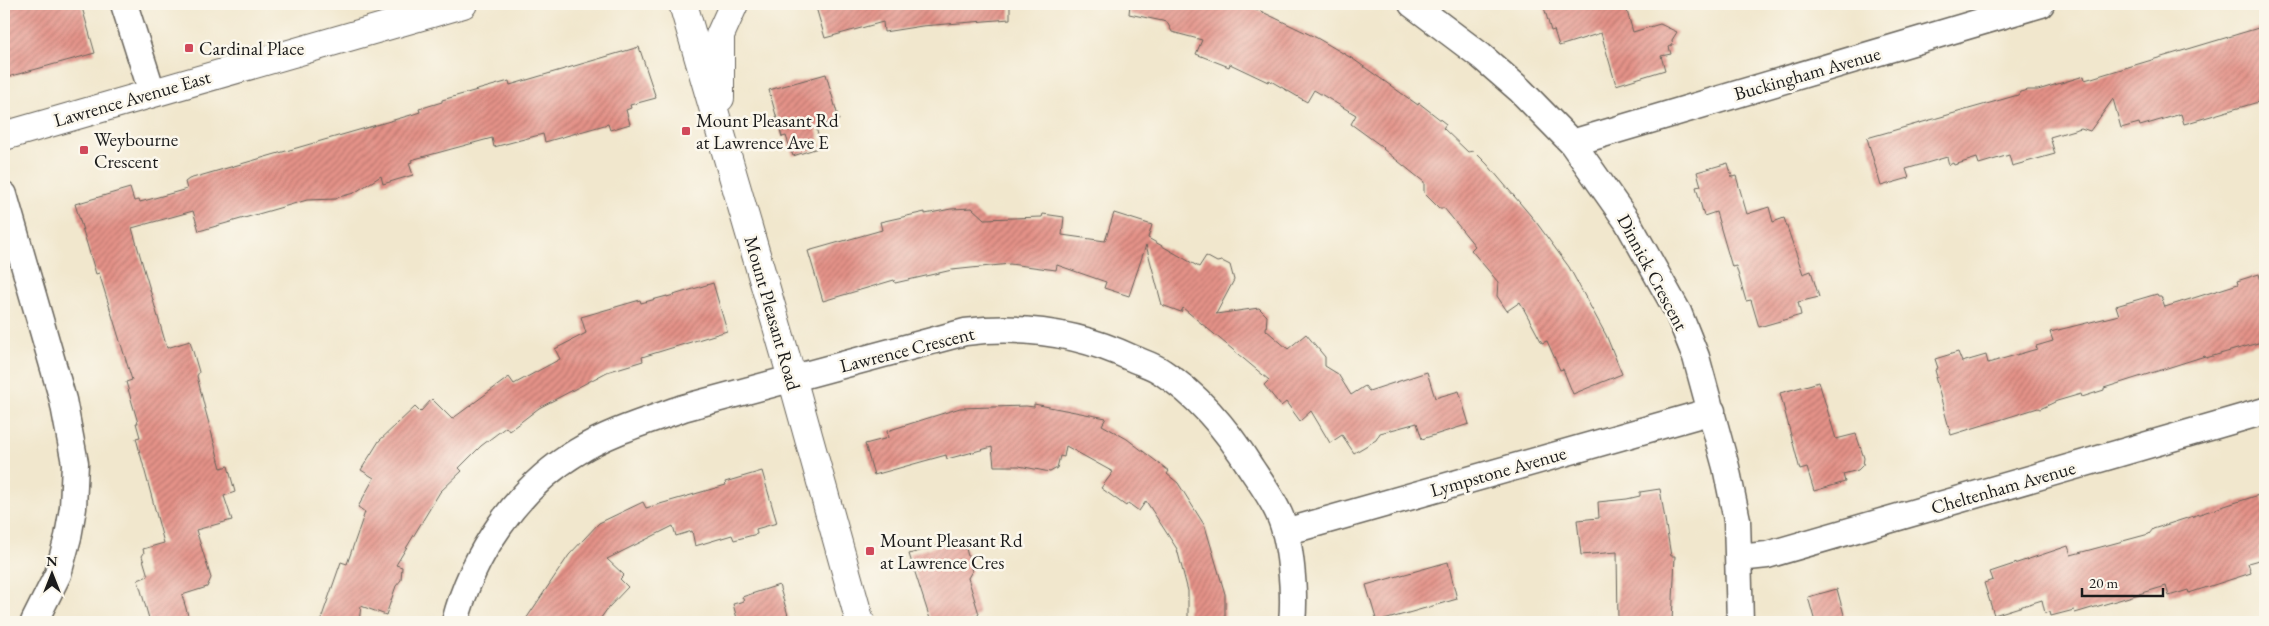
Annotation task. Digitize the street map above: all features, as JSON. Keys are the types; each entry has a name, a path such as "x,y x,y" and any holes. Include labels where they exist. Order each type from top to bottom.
{"main road":[{"name":"Lawrence Avenue East","path":"4,136 463,4"},
{"name":"Mount Pleasant Road","path":"682,4 792,378 860,622"},
{"path":"719,127 720,35 734,4"}],"street":[{"path":"124,4 152,92"},
{"name":"Dinnick Crescent","path":"1412,4 1481,56 1520,90 1572,142 1627,221 1678,312 1696,356 1712,411 1737,520 1740,622"},
{"name":"Buckingham Avenue","path":"1572,142 2041,4"},
{"path":"4,195 63,400 75,463 68,537 58,574 34,622"},
{"name":"Lawrence Crescent","path":"455,622 469,580 482,554 521,499 556,466 578,451 638,424 683,408 965,332 1018,328 1044,330 1078,338 1116,350 1161,371 1191,394 1218,422 1238,448 1280,514 1291,566 1292,622"},
{"name":"Lympstone Avenue","path":"1285,532 1712,411"},
{"name":"Cheltenham Avenue","path":"1739,558 1766,555 2265,411"}],"building":[{"path":"4,4 81,4 95,53 4,78"},
{"path":"815,4 1010,4 1010,19 922,26 884,32 883,22 825,38"},
{"path":"1130,4 1236,4 1249,8 1250,6 1317,38 1353,59 1418,105 1419,103 1446,124 1443,128 1468,152 1474,151 1487,164 1536,222 1569,267 1606,335 1622,374 1573,394 1563,369 1560,370 1547,341 1542,343 1520,302 1507,311 1497,296 1498,282 1471,250 1475,246 1444,208 1439,208 1424,193 1424,182 1384,148 1351,124 1356,115 1314,90 1307,102 1269,80 1268,82 1230,64 1229,67 1196,54 1202,40 1172,32 1167,22 1129,14"},
{"path":"1543,4 1625,4 1633,32 1660,24 1677,32 1672,40 1673,45 1669,47 1671,54 1661,56 1665,70 1616,85 1601,33 1559,46 1554,30 1551,31"},
{"path":"2265,26 2265,100 2184,124 2181,114 2140,126 2139,123 2121,128 2113,99 2090,131 2081,128 2050,137 2055,154 2012,166 2009,155 1979,164 1977,158 1954,165 1953,163 1949,165 1947,157 1906,169 1909,178 1881,186 1867,138 2018,95 2020,92 2038,90 2084,76 2085,80"},
{"path":"639,47 656,98 630,105 631,108 626,110 630,124 610,130 608,124 545,142 543,134 494,147 492,138 411,160 412,162 409,163 413,175 383,184 381,176 354,193 336,199 307,200 199,231 193,211 132,228 167,348 190,341 199,372 197,376 205,409 221,468 228,466 235,492 224,496 232,520 196,530 211,578 207,587 182,595 190,622 150,622 138,580 148,576 142,556 144,553 143,549 164,543 136,438 140,437 136,423 138,423 126,382 132,380 99,273 96,274 75,204 130,188 134,201 139,200 140,202 187,189 185,182 189,179 411,115 420,112 419,109 442,102 442,100 509,81 510,85"},
{"path":"826,74 839,120 816,127 821,147 793,156 786,136 782,137 769,90"},
{"path":"1728,163 1732,177 1736,176 1747,214 1769,207 1773,222 1784,218 1803,274 1811,271 1819,297 1798,302 1801,315 1759,327 1751,300 1746,301 1736,266 1732,267 1716,212 1704,216 1696,187 1701,186 1697,172"},
{"path":"972,208 984,219 1042,217 1043,214 1064,217 1062,235 1105,241 1114,213 1152,225 1148,238 1199,267 1206,256 1217,262 1222,261 1230,265 1234,280 1216,314 1259,308 1267,316 1266,330 1288,349 1306,334 1325,357 1325,366 1338,374 1351,395 1365,386 1369,391 1427,372 1435,398 1459,391 1469,424 1422,439 1417,423 1380,433 1376,440 1354,453 1342,435 1330,443 1311,411 1300,421 1286,402 1281,406 1264,385 1269,380 1183,308 1181,312 1162,305 1146,245 1129,296 1104,288 1106,282 1057,265 1056,270 1010,264 952,270 895,283 894,280 823,301 808,251 882,230 880,222 925,212 925,214 951,209"},
{"path":"2259,274 2265,296 2265,341 2206,358 2205,356 2104,388 2104,390 2082,397 2081,394 2057,401 2040,409 2038,408 1951,435 1935,377 1937,377 1935,370 1938,368 1935,359 1958,352 1962,362 1986,355 1988,363 2037,349 2036,346 2053,341 2050,332 2119,315 2116,306 2157,294 2161,296 2165,307 2238,284 2237,281"},
{"path":"713,283 727,331 642,357 643,361 607,372 539,408 509,431 506,427 481,446 459,468 462,471 440,492 396,565 402,567 401,580 396,586 386,615 361,606 359,622 320,622 341,562 347,564 365,512 358,507 374,478 361,470 379,441 415,407 420,412 432,399 452,419 509,377 514,384 560,359 555,349 586,333 581,317 640,300 641,303 667,297"},
{"path":"1819,382 1836,439 1856,434 1864,458 1863,465 1858,470 1843,474 1845,482 1814,491 1807,468 1800,470 1780,393"},
{"path":"1034,404 1106,418 1102,425 1127,439 1169,471 1167,474 1178,483 1205,526 1225,594 1225,622 1188,622 1188,591 1177,549 1146,501 1139,511 1128,503 1126,506 1101,488 1113,472 1066,446 1064,457 1060,456 1057,468 1050,472 1019,466 994,466 992,447 947,459 946,455 874,475 865,444 888,438 887,431 960,408 1034,407"},
{"path":"762,471 777,523 756,529 757,534 734,540 732,535 695,546 692,531 676,536 673,526 607,559 624,575 620,579 628,587 608,608 598,622 524,622 569,555 599,523 643,502 646,508 726,485 725,482"},
{"path":"1660,489 1671,556 1675,556 1672,622 1618,622 1617,552 1581,555 1577,520 1599,518 1598,502 1627,499 1640,496 1640,492"},
{"path":"2262,494 2265,506 2265,546 2259,548 2262,559 2248,563 2251,573 2189,593 2188,590 2169,596 2166,586 2075,613 2074,610 2051,616 2050,612 2045,613 2042,600 1994,615 1984,583 1993,580 1990,572 2068,546 2071,555 2149,534 2153,529"},
{"path":"955,541 965,545 972,571 968,578 979,614 970,622 931,622 909,554"},
{"path":"1448,562 1457,599 1377,622 1366,585"},
{"path":"779,585 790,622 738,622 733,604 744,601 742,597"},
{"path":"1837,589 1846,622 1815,622 1808,597"}],"place":[{"name":"Cardinal Place","path":"189,48"},
{"name":"Mount Pleasant Rd at Lawrence Ave E","path":"686,131"},
{"name":"Weybourne Crescent","path":"84,150"},
{"name":"Mount Pleasant Rd at Lawrence Cres","path":"870,551"}]}
